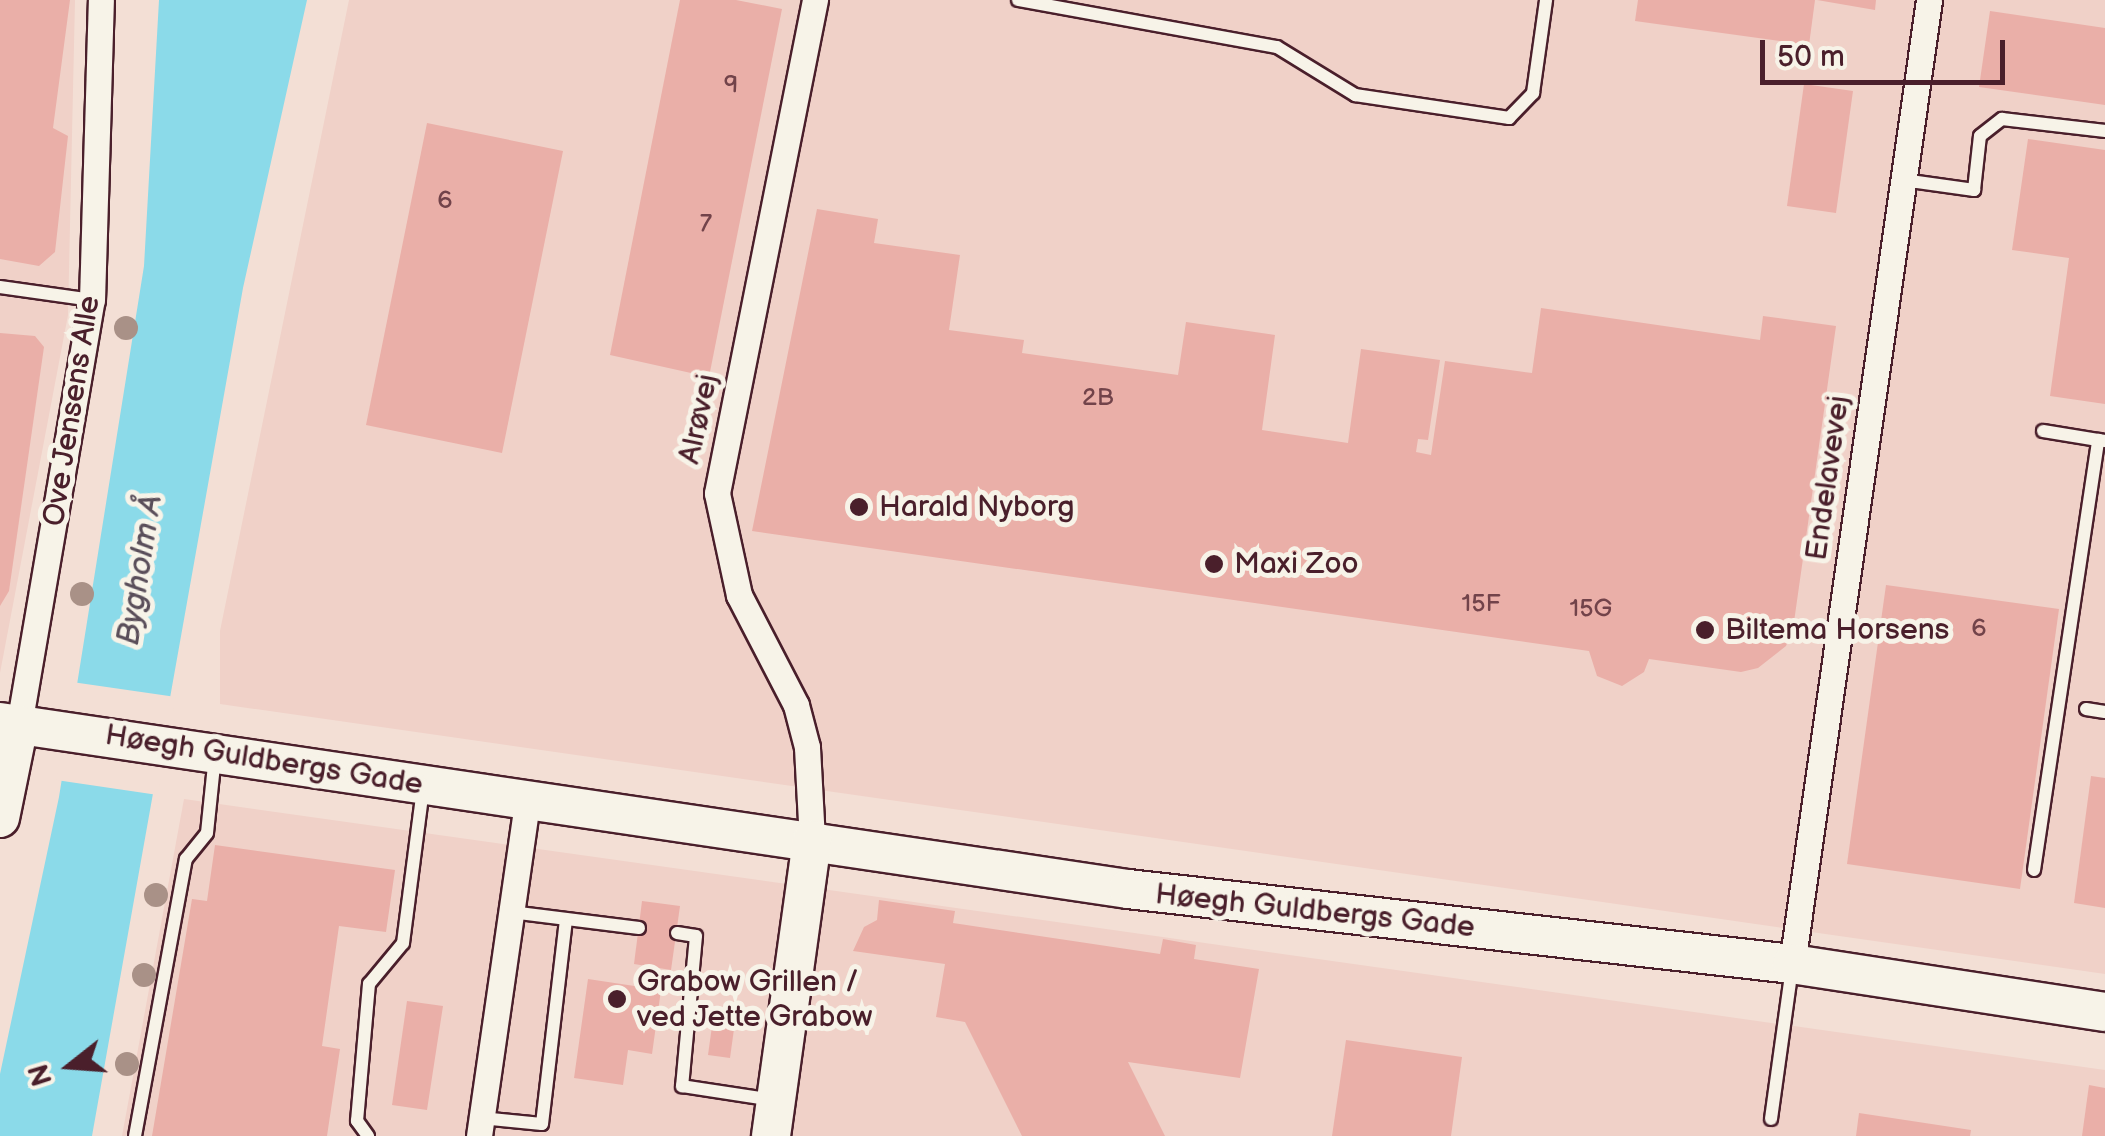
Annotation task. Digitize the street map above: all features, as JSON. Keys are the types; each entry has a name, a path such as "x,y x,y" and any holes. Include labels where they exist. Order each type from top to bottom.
{"street":[{"name":"Ove Jensens Alle","path":"0,818 10,723 92,300 101,0"},
{"name":"Alrøvej","path":"812,840 807,747 796,705 739,595 717,493 816,0"},
{"name":"Endelavevej","path":"1792,964 1929,0"},
{"name":"Høegh Guldbergs Gade","path":"10,723 1128,890 1792,964 2105,1012"},
{"path":"480,1127 527,802"},
{"path":"774,1118 812,840"}],"lane":[{"path":"1018,0 1276,47 1355,95 1509,118 1533,93 1546,0"},
{"path":"1903,180 1974,190 1980,136 2002,118 2105,132"},
{"path":"0,288 92,300"},
{"path":"2034,870 2102,440 2043,431"},
{"path":"2086,709 2105,712"},
{"path":"134,1136 186,858 207,833 198,749"},
{"path":"368,1136 358,1120 369,984 403,943 423,785"},
{"path":"511,912 638,928"},
{"path":"480,1127 542,1124 566,919"},
{"path":"677,934 696,936 682,1086 774,1118"},
{"path":"1771,1119 1792,964"}],"shaded area":[{"path":"0,0 75,0 68,315 0,673"},
{"path":"349,0 2105,0 2105,974 220,704 220,631"},
{"path":"184,799 2105,1070 2105,1136 122,1136"}],"water":[{"name":"Bygholm Å","path":"159,0 307,0 243,288 92,1136 0,1136 0,1074 59,797 144,266"}],"pier":[{"path":"72,682 176,697 158,795 56,780"}],"building":[{"path":"0,0 70,0 53,128 68,136 55,252 39,266 0,259"},
{"path":"680,0 736,0 782,9 709,377 610,355"},
{"path":"1638,0 1815,0 1809,45 1635,21"},
{"path":"1817,0 1876,0 1875,10"},
{"path":"1990,11 2105,28 2105,105 1979,87"},
{"path":"1804,84 1853,91 1836,213 1787,206"},
{"path":"427,123 563,151 502,453 366,425"},
{"path":"2028,139 2105,150 2105,404 2050,396 2069,258 2012,250"},
{"path":"817,209 878,219 874,243 960,255 949,330 1024,340 1022,353 1178,375 1186,322 1275,335 1262,430 1348,443 1361,349 1440,360 1428,440 1418,439 1416,452 1431,455 1445,361 1532,373 1541,308 1760,340 1763,316 1836,326 1793,629 1786,646 1758,668 1741,672 1649,659 1644,672 1622,686 1597,676 1589,651 752,531"},
{"path":"0,333 35,336 44,347 9,591 0,606"},
{"path":"1886,585 2059,609 2020,889 1847,864"},
{"path":"2091,776 2105,778 2105,908 2074,903"},
{"path":"215,845 395,870 386,932 339,926 322,1046 340,1049 327,1136 152,1136 192,899 207,901"},
{"path":"879,900 955,911 953,923 1160,954 1163,939 1196,945 1194,959 1259,969 1240,1078 1128,1062 1165,1136 1022,1136 965,1022 936,1017 945,964 853,951 864,927 877,920"},
{"path":"642,901 680,906 671,970 634,964"},
{"path":"588,979 661,990 652,1054 628,1050 623,1085 574,1078"},
{"path":"407,1001 443,1006 427,1110 392,1105"},
{"path":"712,1026 734,1029 730,1058 708,1055"},
{"path":"1346,1040 1462,1057 1451,1136 1332,1136"},
{"path":"2089,1085 2105,1088 2105,1136 2082,1136"},
{"path":"1859,1113 1971,1130 1970,1136 1856,1136"}],"place":[{"name":"Harald Nyborg","path":"859,507"},
{"name":"Maxi Zoo","path":"1214,564"},
{"name":"Biltema Horsens","path":"1705,630"},
{"name":"Grabow Grillen / ved Jette Grabow","path":"617,999"}]}
